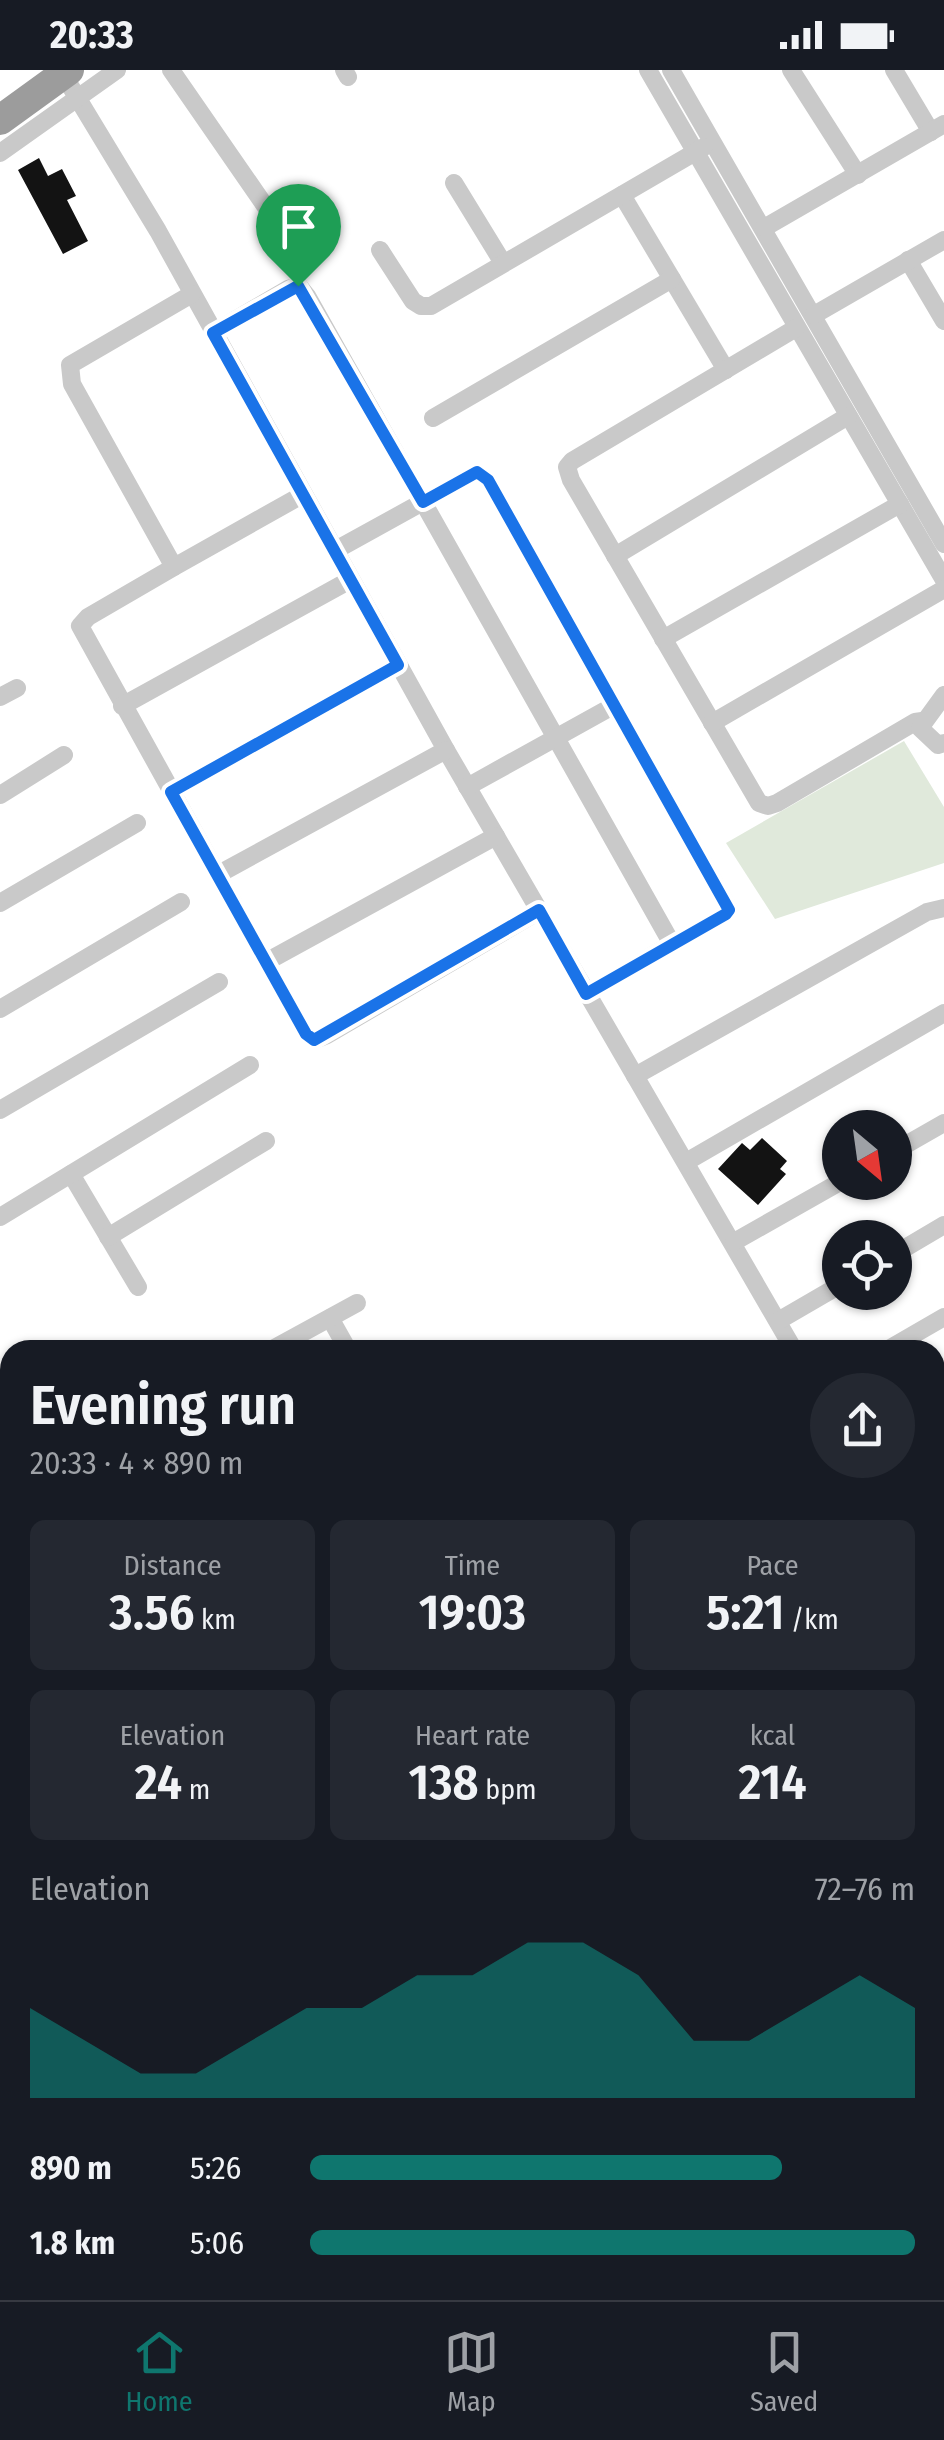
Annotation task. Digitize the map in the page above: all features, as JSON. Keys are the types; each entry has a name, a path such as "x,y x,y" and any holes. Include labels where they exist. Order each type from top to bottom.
{"highway":[{"path":"0,120 70,80"}],"street":[{"path":"0,153 70,80 116,70"},
{"path":"171,70 279,226"},
{"path":"648,70 944,580"},
{"path":"670,70 944,544"},
{"path":"791,70 858,176"},
{"path":"764,228 937,128 894,70"},
{"path":"70,80 467,787 788,1340"},
{"path":"380,250 413,301 431,306 712,142"},
{"path":"454,183 503,263"},
{"path":"622,195 726,370"},
{"path":"944,240 567,467 759,803 768,806 922,721 944,694"},
{"path":"908,260 944,321"},
{"path":"434,418 672,279"},
{"path":"213,333 298,286 672,944"},
{"path":"174,567 68,375 70,365 192,294"},
{"path":"796,328 814,317"},
{"path":"615,556 848,416"},
{"path":"334,551 477,472 482,473 729,910 586,994"},
{"path":"302,495 88,617 80,626 306,1034 314,1040 539,910"},
{"path":"663,638 900,504"},
{"path":"122,706 350,580"},
{"path":"712,722 944,589"},
{"path":"171,792 398,665"},
{"path":"0,698 17,688"},
{"path":"467,787 613,706"},
{"path":"922,721 923,733 938,745 944,743"},
{"path":"217,874 446,750"},
{"path":"0,794 64,755"},
{"path":"0,902 137,823"},
{"path":"266,962 496,836"},
{"path":"0,1009 181,902"},
{"path":"635,1076 928,912 944,908"},
{"path":"0,1110 219,982"},
{"path":"686,1162 944,1013"},
{"path":"0,1217 250,1065"},
{"path":"912,1141 944,1123"},
{"path":"108,1236 266,1141"},
{"path":"71,1174 138,1288"},
{"path":"734,1242 822,1192"},
{"path":"912,1244 944,1225"},
{"path":"778,1321 822,1295"},
{"path":"290,1340 357,1303"},
{"path":"904,1340 944,1317"},
{"path":"330,1318 342,1340"}],"shaded area":[{"path":"904,741 944,807 944,863 775,919 726,843"}],"building":[{"path":"39,158 48,176 62,169 76,196 67,200 88,241 63,254 18,170"},
{"path":"762,1138 787,1161 780,1169 786,1174 758,1205 718,1169 742,1143 750,1150"}],"route":[{"path":"298,286 423,502 477,472 488,480 729,910 586,994 539,910 314,1040 306,1034 171,792 398,665 213,333 298,286"}]}
